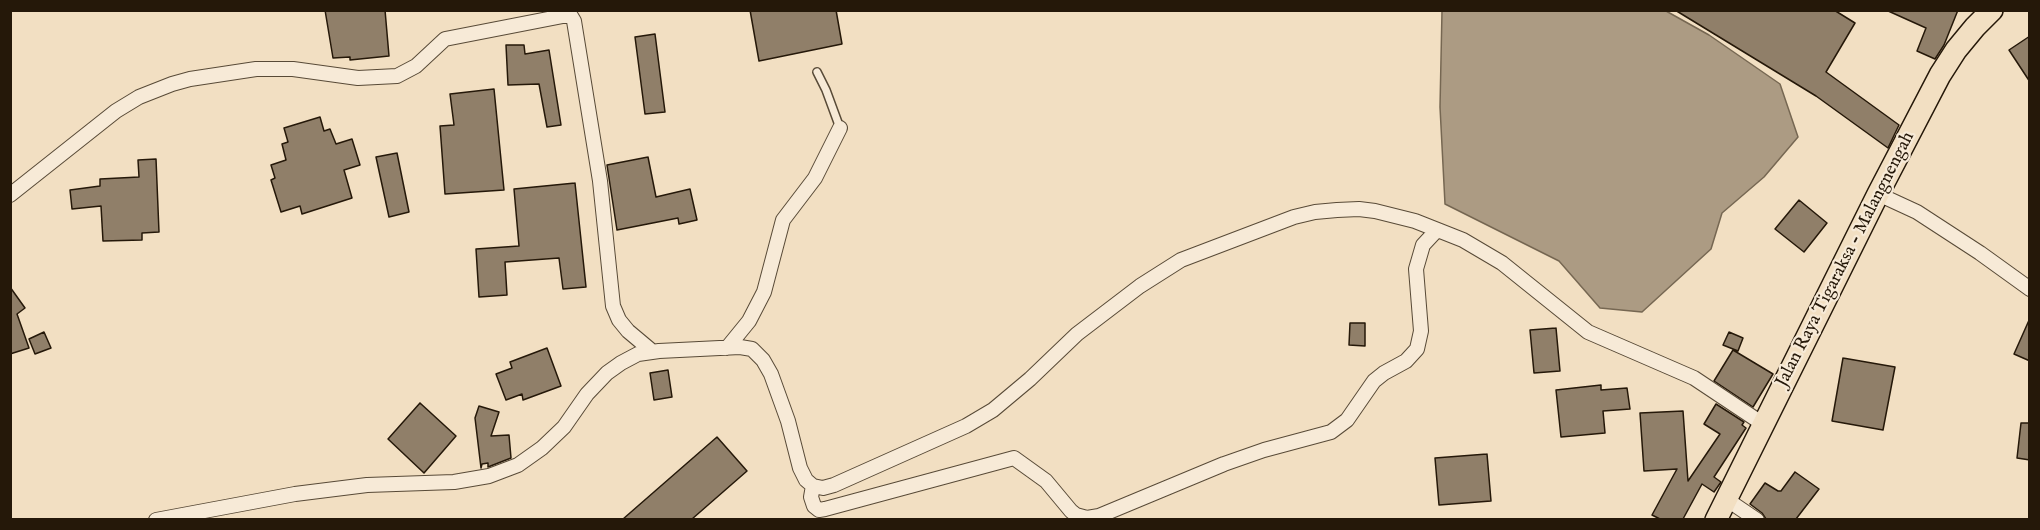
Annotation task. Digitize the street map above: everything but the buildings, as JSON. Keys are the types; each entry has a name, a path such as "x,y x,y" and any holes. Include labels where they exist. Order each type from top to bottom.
{"main road":[{"name":"Jalan Raya Tigaraksa - Malangnengah","path":"1716,519 1878,194 1946,66 1956,50 1992,10"}],"street":[{"path":"10,195 116,111 139,97 163,87 190,79 256,69 293,69 358,78 397,75 416,66 445,39 571,16 574,21 600,181 614,306 619,320 628,331 653,352"},
{"path":"727,348 749,321 764,292 783,220 815,178 840,128"},
{"path":"1878,194 1917,213 1980,253 2030,289"},
{"path":"156,519 295,494 367,485 454,482 481,478 504,471 524,461 553,439 587,394 607,374 630,357 653,352 746,347 763,360 780,399 800,468 806,480 813,486 823,488 846,481 966,426 987,414 1015,393 1064,345 1159,273 1198,253 1294,217 1314,212 1359,209 1415,221 1463,240 1502,264 1588,332 1694,378 1763,424"},
{"path":"813,486 811,496 814,506 819,510 1014,458 1040,476 1076,515 1087,518 1099,516 1244,457 1331,432 1347,420 1374,381 1406,361 1417,349 1421,331 1416,269 1423,245 1437,230"},
{"path":"1726,499 1757,519"}],"lane":[{"path":"817,72 840,128"}],"shaded area":[{"path":"1442,11 1666,11 1709,35 1780,84 1798,137 1764,177 1722,213 1711,249 1642,312 1600,308 1559,261 1445,204 1440,107"}]}
